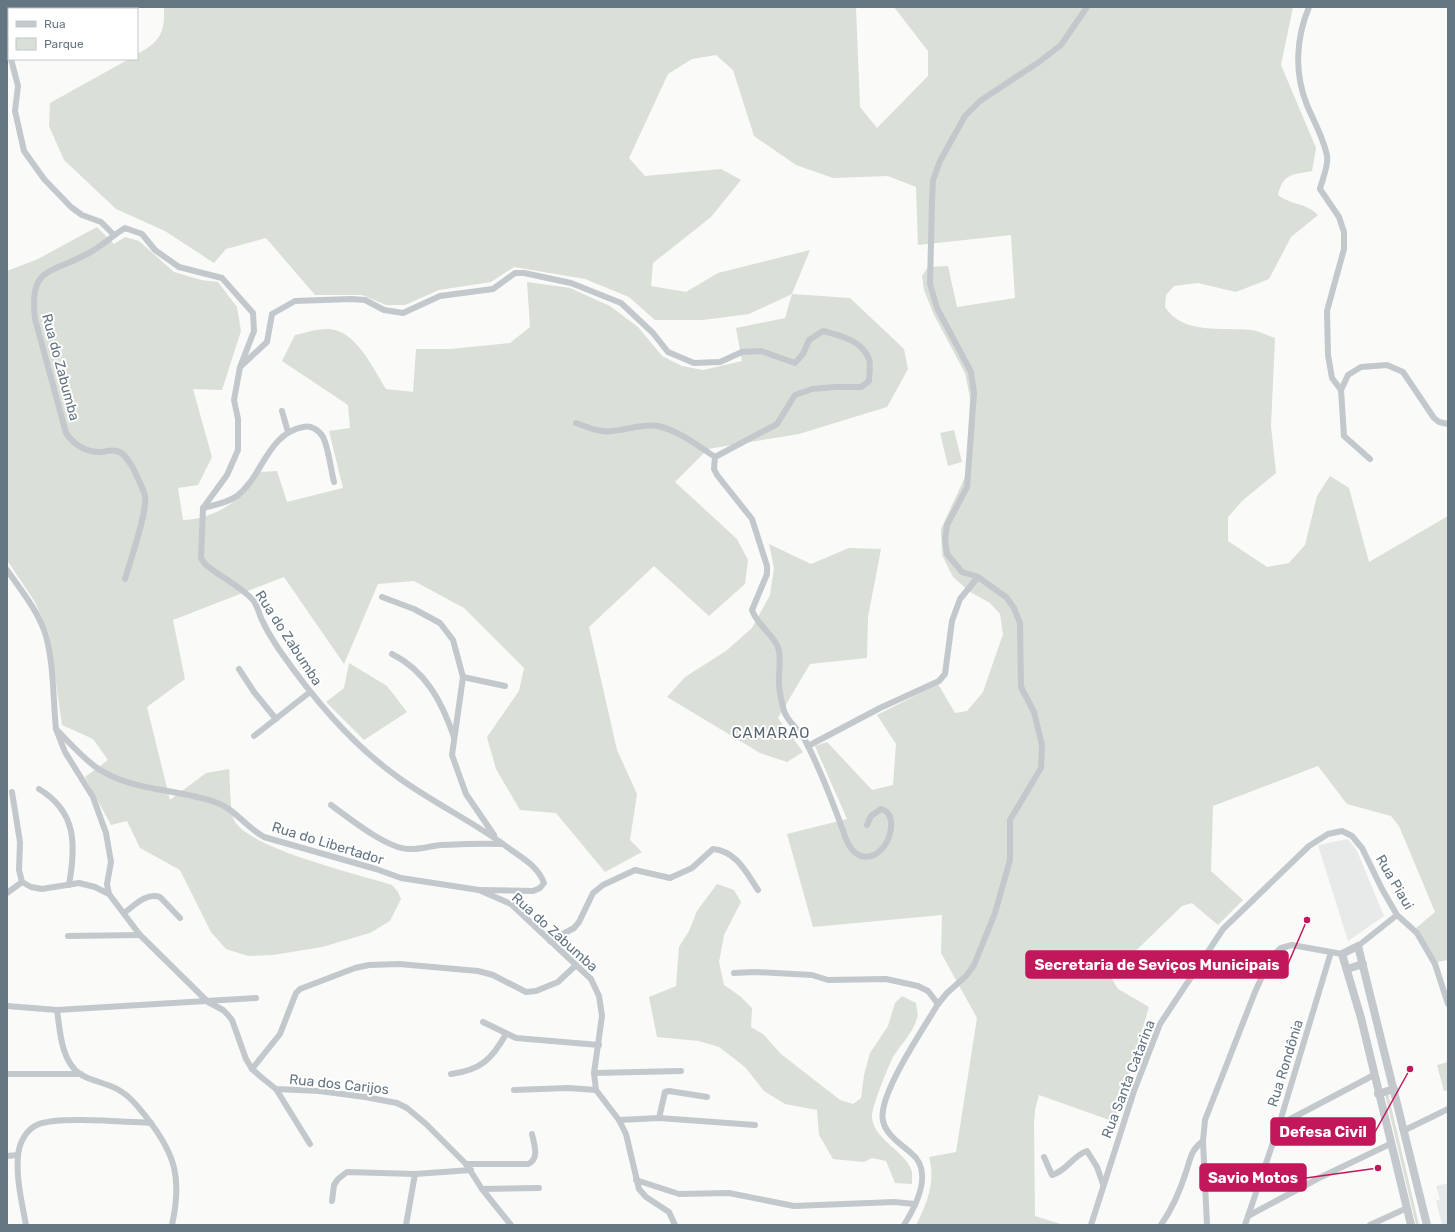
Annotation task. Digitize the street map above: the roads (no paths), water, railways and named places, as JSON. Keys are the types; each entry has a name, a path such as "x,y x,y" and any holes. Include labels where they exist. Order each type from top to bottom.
{"street":[{"path":"904,1225 921,1189 922,1175 918,1162 913,1154 889,1132 883,1121 883,1109 893,1082 938,1004 947,993 966,976 976,959 995,913 1010,860 1010,820 1042,764 1042,745 1034,712 1021,687 1020,624 1014,608 1006,597 978,577 962,572 947,554 944,539 949,521 967,487 974,393 971,372 937,308 930,284 933,180 940,161 965,116 980,101 1062,45 1087,7"},
{"path":"1309,7 1302,26 1297,52 1306,103 1328,158 1320,189 1339,217 1344,232 1344,249 1327,311 1328,355 1332,378 1342,390"},
{"path":"11,60 18,86 15,111 24,151 44,179 70,207 82,215 101,222 114,235"},
{"name":"Rua do Zabumba","path":"125,579 144,515 145,497 138,477 122,453 116,450 96,452 87,450 76,444 66,433 34,319 33,302 34,288 46,272 86,254 125,228 142,234 155,250 179,267 222,278 253,312 254,331 240,367 234,400 238,419 238,450 227,475 203,508 202,558 205,564 238,586 254,602 274,642 310,692 330,717 383,767 408,785 473,823 500,842 533,866 541,875 544,883 540,888 534,891 479,890"},
{"path":"240,367 267,342 272,314 295,301 351,298 366,300 384,310 403,312 440,296 493,289 515,274 524,273 571,283 620,303 653,333 668,352 694,363 720,362 742,352 761,351 795,363 803,354 809,340 823,331 844,337 858,344 869,360 869,381 861,387 812,389 795,395 777,424 715,457"},
{"path":"1370,460 1344,436 1342,390 1348,374 1361,366 1387,365 1403,372 1434,418 1439,422 1448,424"},
{"path":"282,411 288,432"},
{"path":"576,423 602,431 612,431 639,426 657,426 677,432 715,457"},
{"path":"203,508 227,502 238,495 250,483 269,451 288,432 298,428 311,427 323,437 334,482"},
{"path":"715,457 714,469 752,520 764,555 768,574 752,610 759,623 773,639 780,655 778,684 784,711 790,721 800,730 808,746 842,826 848,846 857,854 869,857 879,853 886,843 890,832 891,821 886,812 881,809 875,812 867,825"},
{"path":"7,570 31,604 45,636 50,657 56,729 65,752 93,797 106,833 111,862 107,884 109,894"},
{"path":"808,746 880,708 939,681 945,674 952,621 960,599 978,577"},
{"path":"382,597 414,609 440,623 453,640 463,677 458,725 454,737 452,755 466,794 500,842"},
{"path":"392,654 407,661 426,680 445,712 454,737"},
{"path":"239,669 254,692 276,719"},
{"path":"463,677 505,686"},
{"path":"254,736 310,692"},
{"name":"Rua do Libertador","path":"56,729 83,757 101,770 123,780 215,802 231,810 252,829 264,837 376,869 401,878 479,890"},
{"path":"39,789 54,798 68,822 73,840 73,862 69,885"},
{"path":"12,792 20,842 19,870 22,882 31,887 42,889 78,883 95,887 109,894"},
{"path":"331,805 356,824 380,838 395,846 408,849 500,842"},
{"name":"Rua Piaui","path":"1328,834 1342,831 1352,836 1362,848 1382,889 1397,915 1418,933 1435,964 1448,1004"},
{"name":"Rua Santa Catarina","path":"1091,1225 1134,1091 1160,1024 1223,929 1309,846 1328,834"},
{"path":"550,941 574,928 579,922 593,893 602,885 635,870 670,878 692,868 713,849 722,850 734,856 758,890"},
{"path":"7,893 22,882"},
{"name":"Rua do Zabumba","path":"479,890 512,904 575,966 591,979 599,996 602,1016 594,1073 596,1090"},
{"name":"Rua dos Carijos","path":"109,894 140,934 208,1002 223,1010 232,1020 240,1045 252,1069 276,1089 319,1091 365,1097 397,1103 407,1108 426,1124 466,1164 482,1189 511,1225"},
{"path":"124,913 146,897 156,895 160,897 180,918"},
{"path":"1207,1225 1203,1140 1205,1120 1255,992 1271,957 1281,948 1292,945 1342,954 1358,946 1397,915"},
{"path":"68,936 140,934"},
{"path":"1358,946 1405,1130 1427,1225"},
{"name":"Rua Rondônia","path":"1245,1225 1279,1125 1331,952"},
{"path":"1342,954 1411,1225"},
{"path":"252,1069 280,1034 296,994 300,989 355,968 370,965 399,964 478,971 493,975 526,992 536,992 558,982 575,966"},
{"path":"1347,970 1363,964"},
{"path":"734,973 755,972 812,975 828,980 867,979 899,981 918,986 928,991 938,1004"},
{"path":"7,1006 56,1010 256,998"},
{"path":"56,1010 62,1046 72,1064 80,1074"},
{"path":"483,1022 506,1034 527,1039 599,1045"},
{"path":"452,1074 463,1072 483,1064 496,1051 506,1034"},
{"path":"594,1073 681,1071"},
{"path":"7,1074 80,1074 113,1086 132,1099 167,1144 175,1171 178,1197 172,1225"},
{"path":"1279,1125 1374,1075"},
{"path":"514,1090 568,1088 596,1090 619,1120 626,1134 639,1190 669,1212 675,1225"},
{"path":"276,1089 310,1144"},
{"path":"1378,1094 1394,1089"},
{"path":"659,1118 665,1092 669,1091 707,1097"},
{"path":"1405,1130 1448,1109"},
{"path":"619,1120 659,1118 755,1125"},
{"path":"26,1225 20,1199 18,1156 24,1137 29,1130 40,1124 66,1120 151,1123"},
{"path":"466,1164 528,1164 535,1160 536,1154 532,1134"},
{"path":"1161,1225 1171,1211 1187,1171 1189,1157 1197,1145 1203,1140"},
{"path":"1248,1216 1319,1178 1390,1144"},
{"path":"1044,1157 1052,1175 1060,1173 1072,1160 1087,1151 1097,1167 1103,1184"},
{"path":"7,1156 18,1156"},
{"path":"332,1201 334,1185 338,1179 347,1172 414,1174 471,1170"},
{"path":"406,1225 414,1174"},
{"path":"636,1180 679,1194 729,1193 794,1206 894,1202 915,1204"},
{"path":"482,1189 538,1188"},
{"path":"1370,1225 1407,1208"}],"place":[{"name":"Secretaria de Seviços Municipais","path":"1307,920"},
{"name":"Defesa Civil","path":"1410,1069"},
{"name":"Savio Motos","path":"1378,1168"}],"district":[{"name":"CAMARAO","path":"771,733"}]}
